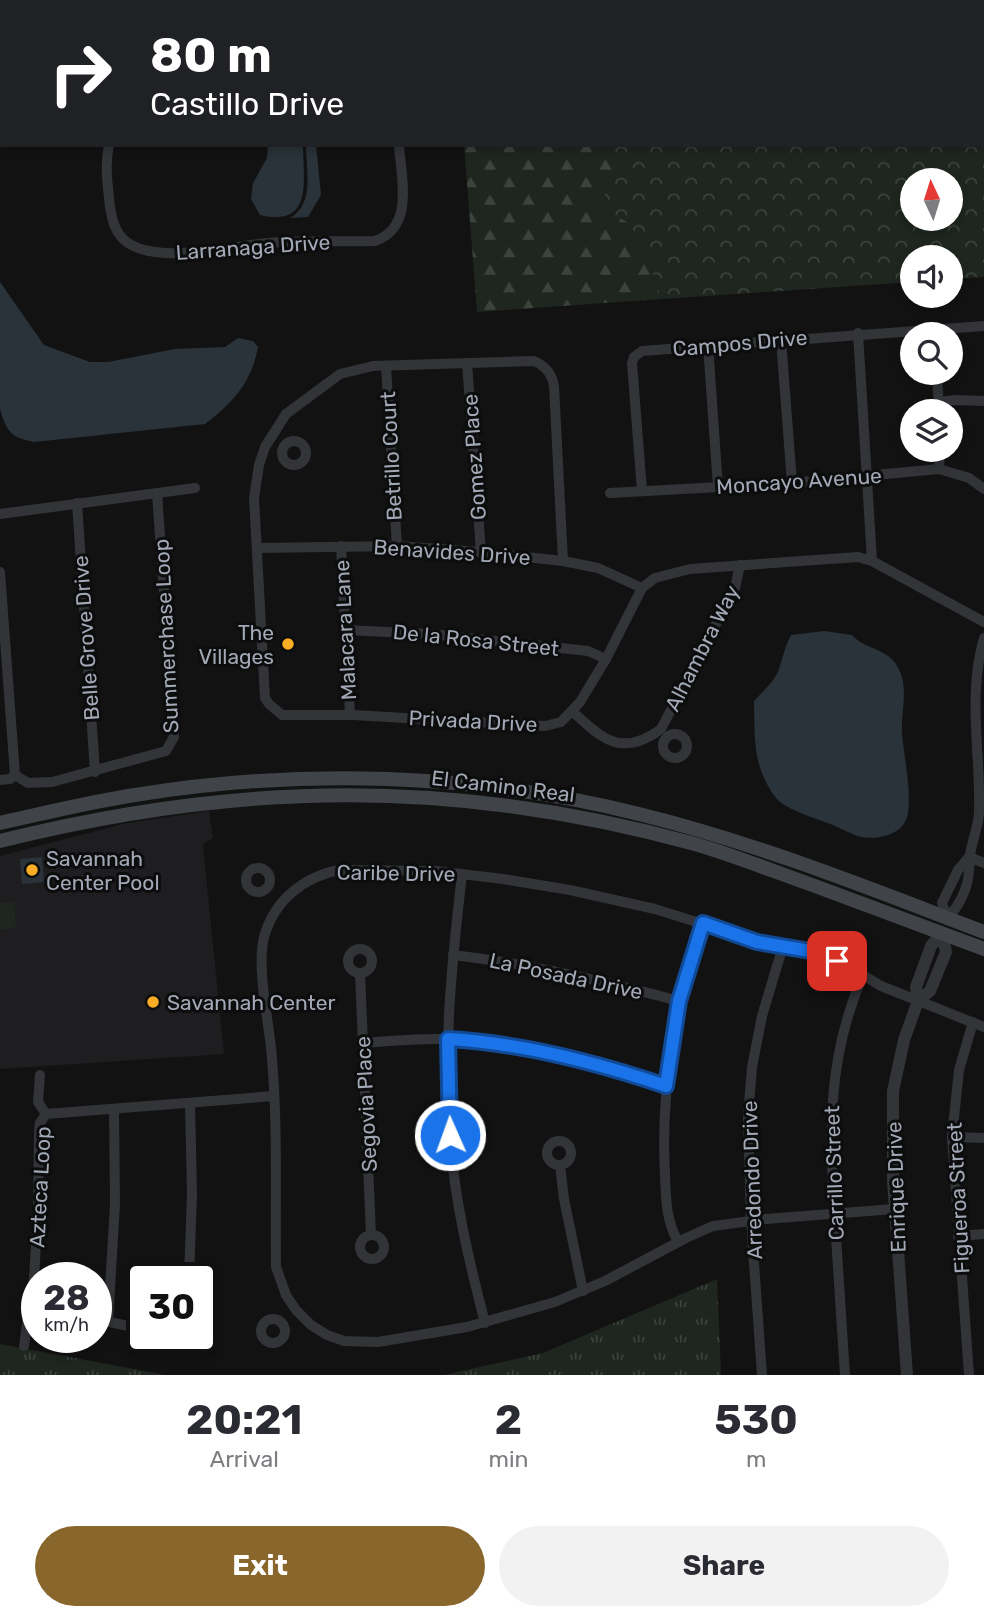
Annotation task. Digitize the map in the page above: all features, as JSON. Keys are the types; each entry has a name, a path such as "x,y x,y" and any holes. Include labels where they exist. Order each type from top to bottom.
{"main road":[{"name":"El Camino Real","path":"0,824 137,794 243,782 295,779 409,781 534,793 638,813 697,829 803,864 984,932"},
{"name":"El Camino Real","path":"0,841 74,823 151,809 244,798 296,795 412,796 534,809 634,828 698,845 984,949"},
{"path":"70,807 74,823"},
{"path":"942,933 947,918"}],"street":[{"name":"Larranaga Drive","path":"109,147 105,164 111,215 119,235 131,245 152,253 191,253 269,243 375,241 385,237 394,230 403,209 398,147"},
{"name":"Campos Drive","path":"963,329 984,326"},
{"name":"Campos Drive","path":"642,491 632,363 634,357 642,351 858,333 900,332"},
{"path":"858,333 872,561"},
{"path":"781,340 792,483"},
{"path":"708,345 718,487"},
{"name":"Privada Drive","path":"563,561 554,386 550,373 534,361 373,366 340,374 286,415 265,447 255,485 265,698 268,704 282,715 350,715 545,726 561,722 572,711"},
{"name":"Gomez Place","path":"467,363 481,552"},
{"name":"Betrillo Court","path":"386,366 397,546"},
{"path":"963,404 984,401"},
{"path":"273,434 285,444"},
{"path":"939,462 939,470"},
{"name":"Moncayo Avenue","path":"610,493 792,483 939,470 969,478 984,489"},
{"path":"0,514 195,488"},
{"name":"Summerchase Loop","path":"15,775 28,783 40,783 95,772 166,751 174,737 157,493"},
{"name":"Belle Grove Drive","path":"77,503 95,772"},
{"name":"Malacara Lane","path":"341,546 350,715"},
{"name":"Benavides Drive","path":"257,548 397,546 481,552 563,561 598,568 642,588"},
{"path":"572,711 606,659 642,588 667,573 858,557 872,561 984,622"},
{"name":"Alhambra Way","path":"572,711 602,738 619,743 664,733 735,588 740,565"},
{"path":"0,572 4,693 15,775 10,779 0,780"},
{"name":"De la Rosa Street","path":"345,630 431,634 535,645 588,651 606,659"},
{"path":"947,918 943,903 958,870 969,857 978,828 975,693 977,663 984,638"},
{"path":"969,857 984,863"},
{"name":"Caribe Drive","path":"894,1209 713,1226 583,1291 485,1323 403,1339 359,1342 344,1341 327,1335 311,1325 296,1310 279,1281 276,1267 278,1189 273,1060 262,955 269,925 283,901 299,887 312,878 339,870 378,869 462,874 570,890 655,909 757,942 825,956 880,986 984,1027"},
{"path":"462,874 448,1039 450,1135 470,1263 485,1323"},
{"path":"267,890 283,901"},
{"path":"678,1242 667,1215 663,1136 666,1086 679,1001 703,923"},
{"name":"Enrique Drive","path":"907,1375 894,1209 894,1091 904,1040 918,1001 930,990 946,951 942,933"},
{"name":"Arredondo Drive","path":"762,1375 748,1140 751,1080 762,1016 783,946"},
{"name":"La Posada Drive","path":"453,956 495,960 569,973 679,1001"},
{"name":"Segovia Place","path":"360,973 371,1235"},
{"name":"Carrillo Street","path":"845,1375 831,1159 832,1094 849,1011 863,975"},
{"name":"Figueroa Street","path":"969,1375 952,1136 959,1070 973,1022"},
{"path":"363,1043 448,1039 510,1046 568,1057 666,1086"},
{"name":"Azteca Loop","path":"40,1075 38,1102 46,1114"},
{"name":"Azteca Loop","path":"46,1114 274,1096"},
{"path":"190,1103 190,1262"},
{"path":"112,1262 115,1204 114,1109"},
{"name":"Azteca Loop","path":"35,1262 39,1130 46,1114"},
{"path":"952,1136 984,1138"},
{"path":"560,1165 564,1199 583,1291"},
{"path":"958,1236 984,1234"},
{"path":"282,1323 296,1310"}],"shaded area":[{"path":"268,147 303,147 302,198 290,214 277,217 260,215 251,199 253,183 267,158"},
{"path":"306,147 316,147 321,195 308,217 290,218 303,204 308,175"},
{"path":"0,282 44,345 90,362 108,362 175,349 225,347 238,338 253,341 258,347 255,360 246,381 232,400 205,424 34,442 26,440 11,432 0,409"},
{"path":"824,631 852,635 880,651 896,664 903,681 902,731 909,808 904,823 886,836 857,836 786,806 768,786 759,763 755,740 754,701 777,674 791,635"},
{"path":"209,811 213,838 203,846 224,1054 0,1069 0,856 127,823"},
{"name":"Savannah Center Pool","path":"42,857 44,882 22,884 20,859"}],"green space":[{"path":"464,147 608,147 624,168 599,204 630,223 645,252 662,299 477,312"},
{"path":"608,147 984,147 984,277 963,278 963,245 900,245 900,283 662,299 645,252 630,224 598,204 624,168"},
{"path":"14,902 16,928 0,930 0,903"},
{"path":"717,1279 721,1375 444,1375 543,1353"},
{"path":"0,1344 21,1348 21,1353 48,1353 166,1375 0,1375"}],"place":[{"name":"The Villages","path":"288,644"},
{"name":"Savannah Center Pool","path":"32,870"},
{"name":"Savannah Center","path":"153,1002"}],"route":[{"path":"450,1135 448,1039 510,1046 568,1057 666,1086 679,1001 703,923 757,942 810,951 837,961"}]}
